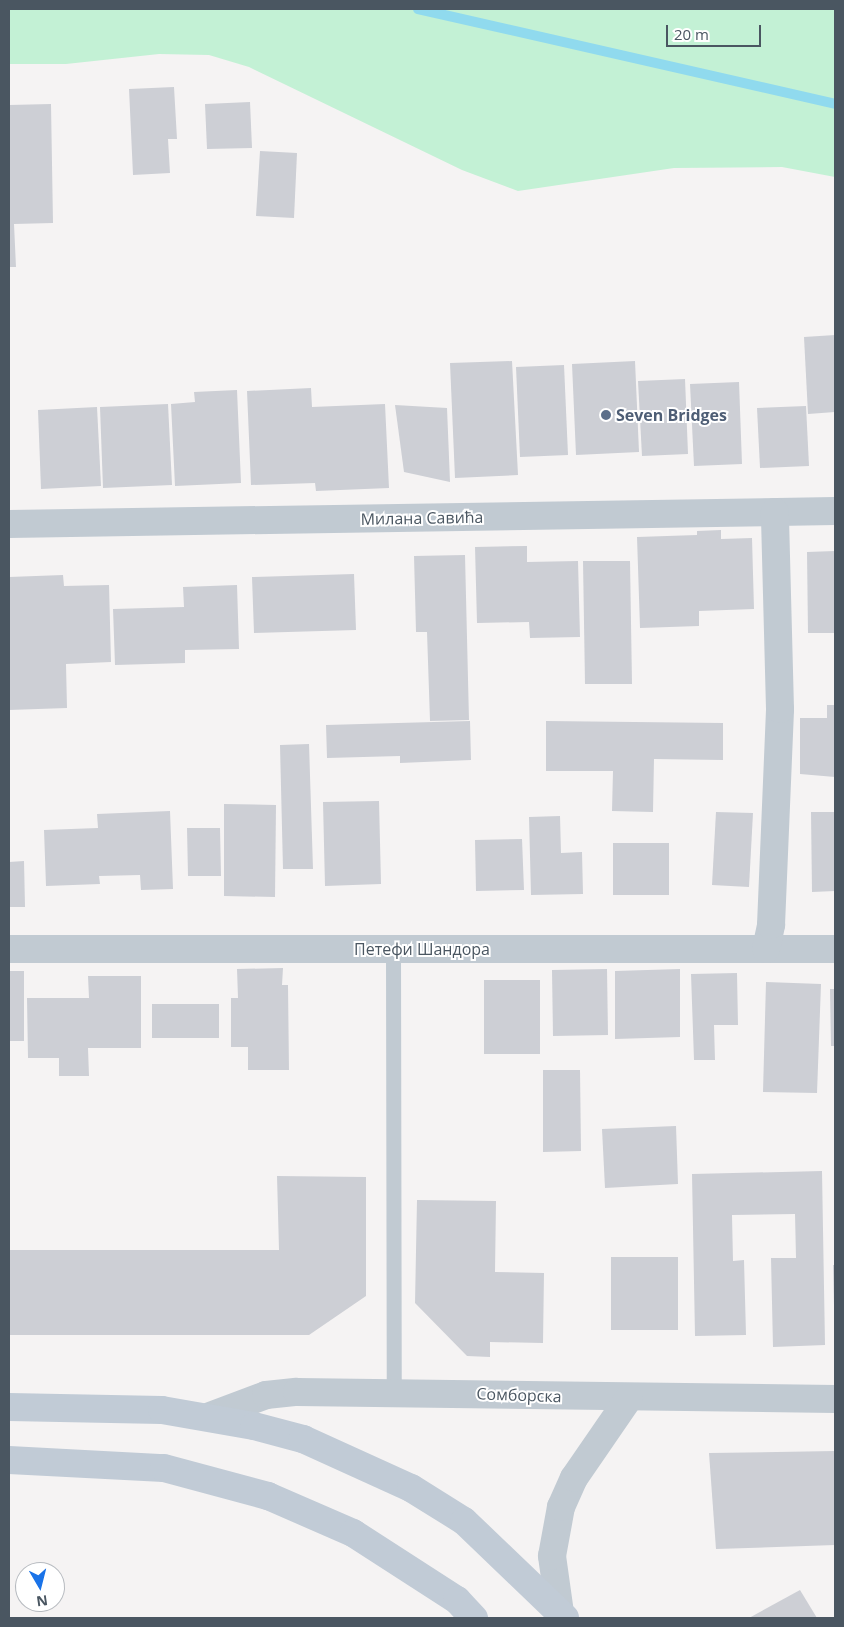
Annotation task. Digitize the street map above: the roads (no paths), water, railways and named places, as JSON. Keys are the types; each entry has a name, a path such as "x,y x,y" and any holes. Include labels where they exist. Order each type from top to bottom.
{"main road":[{"path":"9,1407 105,1407 207,1418 303,1439 411,1488 464,1521 563,1616"},
{"path":"9,1460 83,1460 164,1468 268,1496 353,1534 457,1600 474,1618"}],"street":[{"path":"766,949 771,925 780,709 775,512"},
{"name":"Милана Савића","path":"9,524 835,512"},
{"name":"Петефи Шандора","path":"9,949 835,949"},
{"name":"Сомборска","path":"207,1418 266,1395 394,1391 629,1398 835,1399"},
{"path":"563,1616 552,1556 561,1507 574,1478 629,1398"}],"lane":[{"path":"393,949 394,1391"}],"waterway":[{"path":"418,9 835,104"}],"place":[{"name":"Seven Bridges","path":"606,415"}]}
